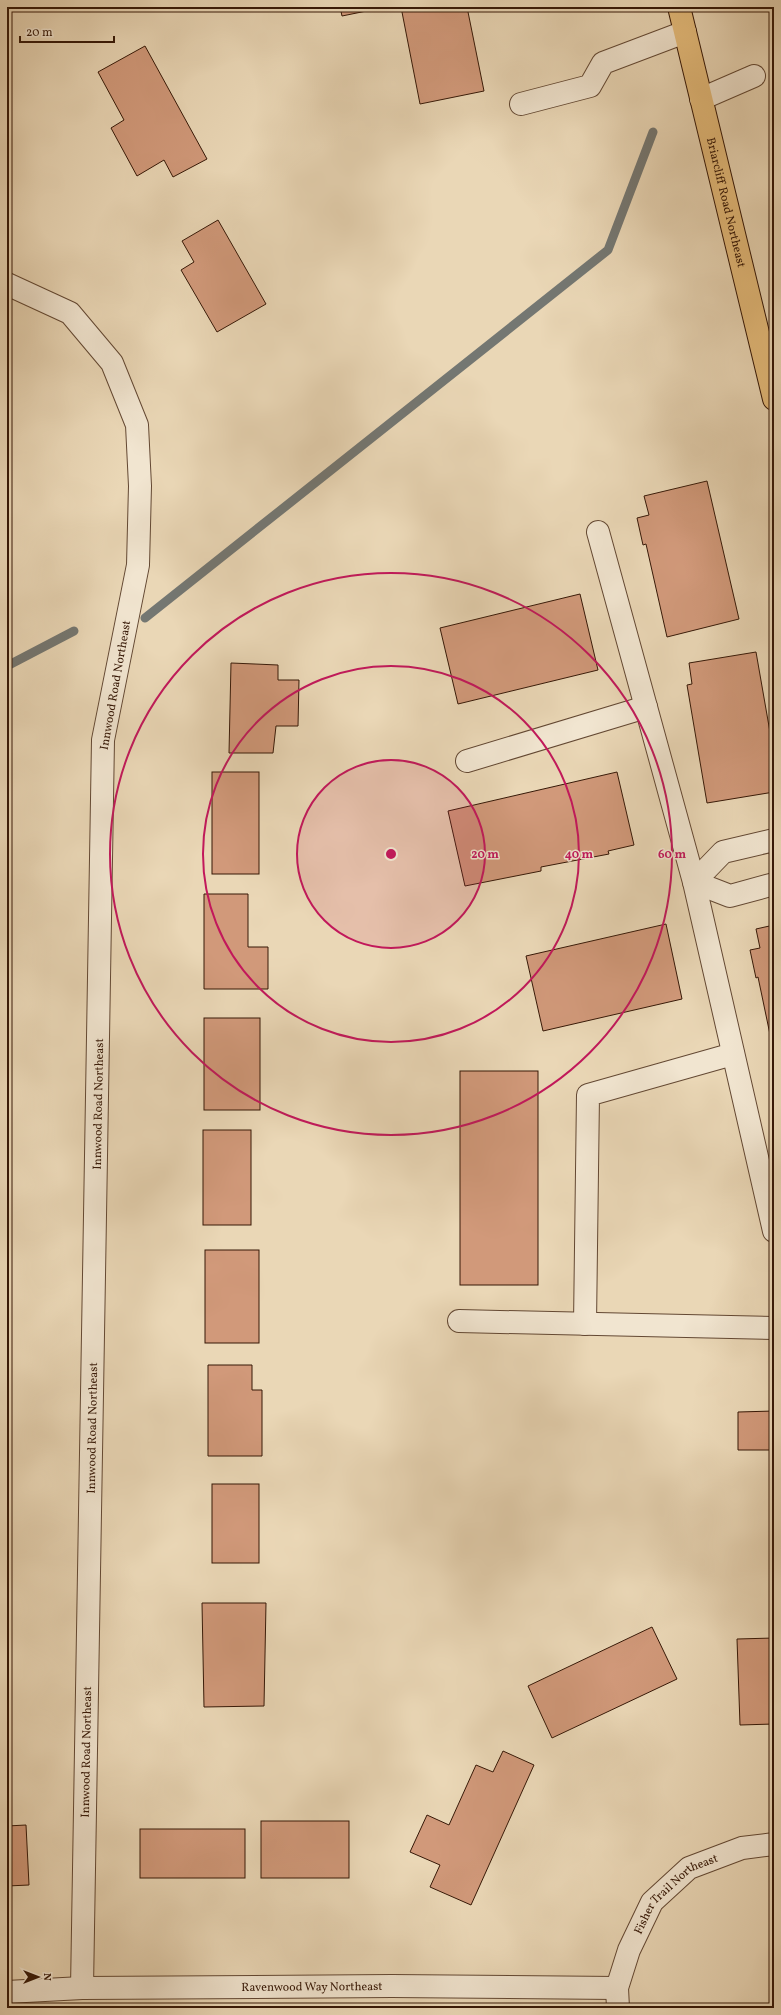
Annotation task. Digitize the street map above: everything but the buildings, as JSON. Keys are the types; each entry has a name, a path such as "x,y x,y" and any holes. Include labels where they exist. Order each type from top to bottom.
{"main road":[{"name":"Briarcliff Road Northeast","path":"679,7 773,388"}],"street":[{"path":"521,104 590,86 603,63 684,32"},
{"path":"701,99 754,76"},
{"name":"Innwood Road Northeast","path":"7,284 70,313 112,363 137,425 140,486 138,565 102,740 102,891 82,1988"},
{"path":"598,532 694,882 774,1231"},
{"path":"467,761 646,707"},
{"path":"694,882 723,852 774,840"},
{"path":"694,882 730,896 774,884"},
{"path":"585,1324 588,1095 733,1054"},
{"path":"459,1321 774,1328"},
{"name":"Fisher Trail Northeast","path":"617,1998 629,1950 652,1902 689,1868 742,1848 774,1844"},
{"name":"Ravenwood Way Northeast","path":"7,1992 82,1988 400,1986 617,1998"}],"waterway":[{"path":"145,618 608,250 653,132"},
{"path":"7,666 74,631"}]}
